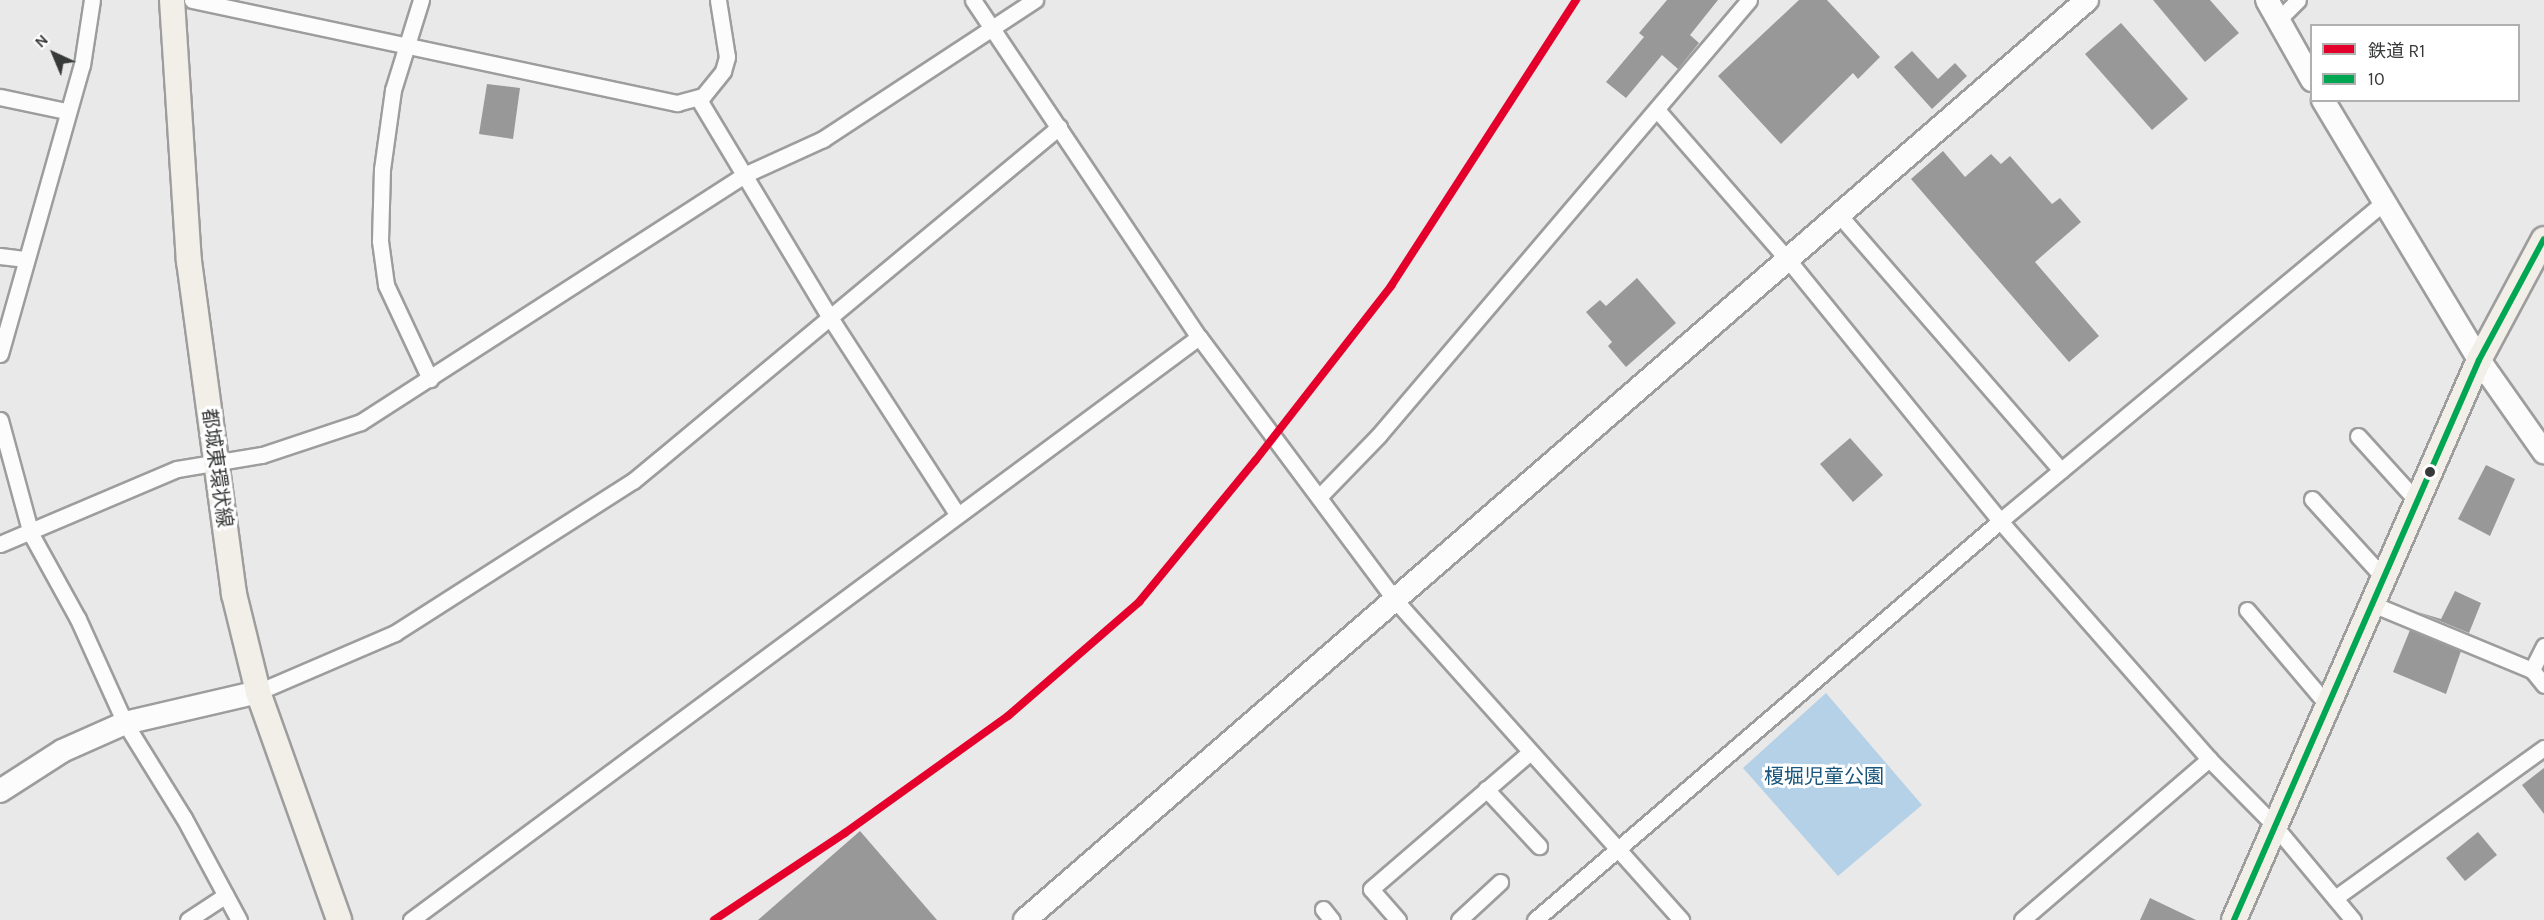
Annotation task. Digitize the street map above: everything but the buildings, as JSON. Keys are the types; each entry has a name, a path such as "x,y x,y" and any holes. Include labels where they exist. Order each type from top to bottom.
{"main road":[{"name":"都城東環状線","path":"172,0 189,261 234,594 258,692 339,920"},
{"path":"2234,920 2273,824 2479,360 2544,239"}],"street":[{"path":"0,354 66,111 82,65 92,0"},
{"path":"192,0 677,103 698,98 715,84 727,57 718,0"},
{"path":"421,0 405,45 393,90 382,169 380,241 386,285 430,379"},
{"path":"973,0 995,28 1199,337 1396,601 1680,920"},
{"path":"0,544 31,534 177,469 262,455 361,422 744,175 823,139 1035,0"},
{"path":"1318,497 1379,435 1658,111 1749,0"},
{"path":"1025,920 1789,261 2087,0"},
{"path":"2267,0 2310,76"},
{"path":"2278,20 2298,0"},
{"path":"0,97 66,111"},
{"path":"698,98 831,319 957,514"},
{"path":"2324,102 2382,204 2479,360 2544,452"},
{"path":"1658,111 1789,261 2000,520 2209,759 2273,824 2352,920"},
{"path":"0,791 62,751 125,723 258,692 395,633 494,573 633,481 831,319 1059,127"},
{"path":"1535,920 2000,520 2382,204"},
{"path":"1840,216 2061,470"},
{"path":"0,256 26,259"},
{"path":"411,920 1199,337"},
{"path":"0,420 31,534 78,619 125,723 184,818 239,920"},
{"path":"2358,436 2416,500"},
{"path":"2312,500 2382,576"},
{"path":"2370,603 2532,670 2544,685"},
{"path":"2247,610 2326,703"},
{"path":"2532,670 2544,646"},
{"path":"2335,898 2544,748"},
{"path":"1398,920 1371,889 1530,752"},
{"path":"2022,920 2209,759"},
{"path":"1486,789 1539,846"},
{"path":"1460,920 1500,882"},
{"path":"188,920 226,895"}],"green space":[{"name":"榎堀児童公園","path":"1826,693 1922,805 1838,876 1743,768"}],"rail line":[{"name":"R1","path":"714,920 845,833 1008,716 1139,602 1255,461 1391,286 1576,0"}],"transit line":[{"name":"10","path":"2234,920 2479,360 2544,239"}]}
